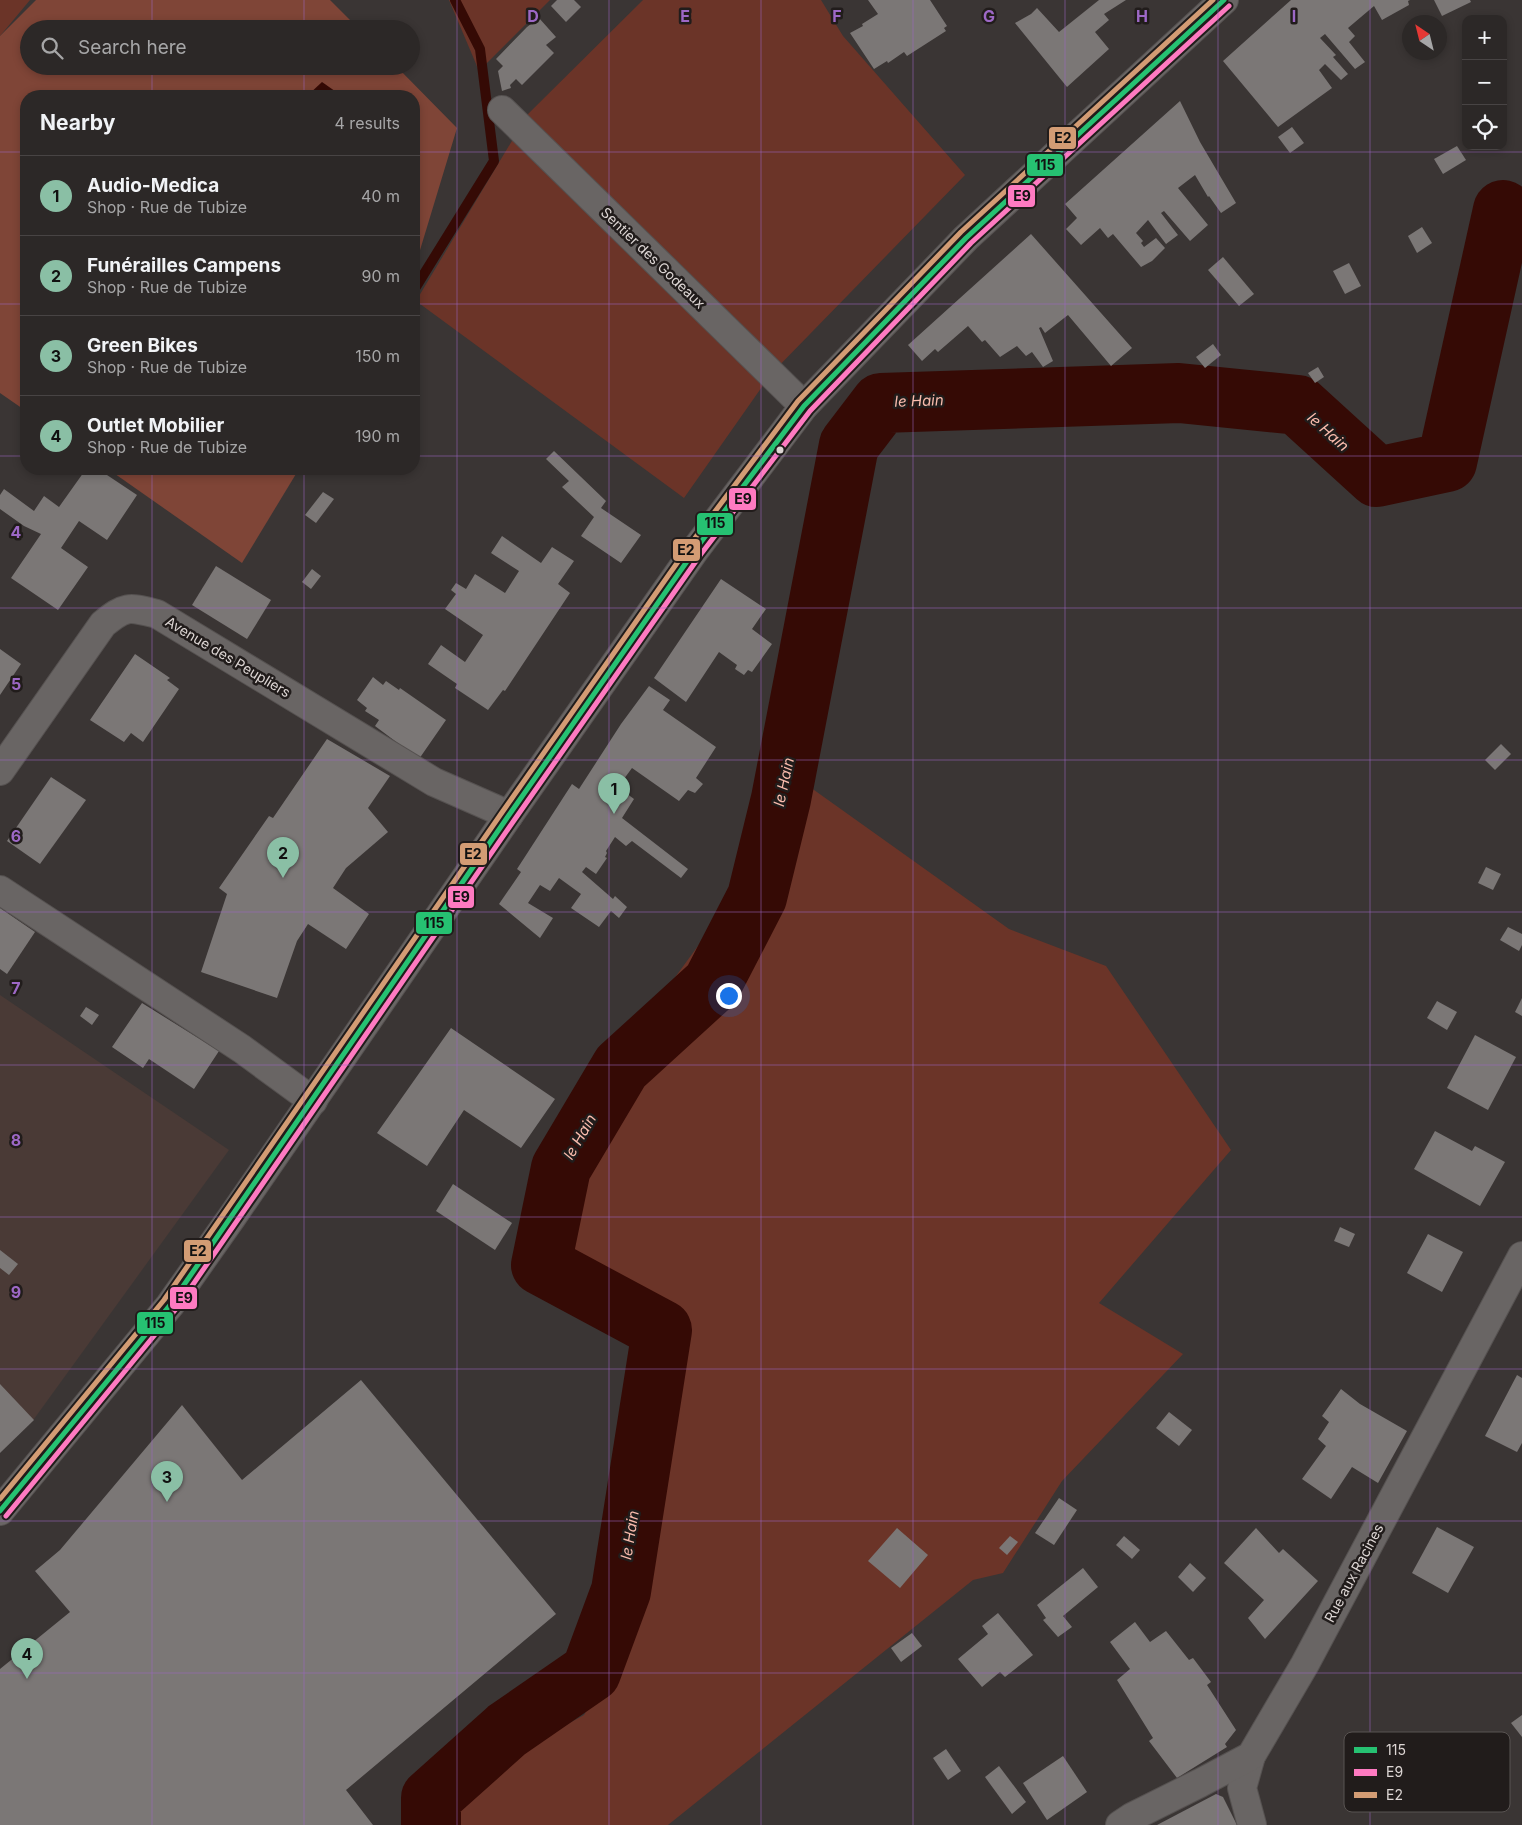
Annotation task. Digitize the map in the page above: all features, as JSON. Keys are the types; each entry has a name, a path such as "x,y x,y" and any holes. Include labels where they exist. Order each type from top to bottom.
{"street":[{"path":"0,1511 170,1304 313,1101 509,815 696,550 804,406 966,238 1224,0"},
{"name":"Sentier des Godeaux","path":"502,110 804,406"},
{"name":"Avenue des Peupliers","path":"0,771 103,624 118,612 131,608 157,614 434,782 509,815"},
{"path":"0,890 242,1049 313,1101"},
{"name":"Rue aux Racines","path":"1252,1825 1242,1788 1251,1756 1305,1664 1522,1256"},
{"path":"1120,1825 1251,1756"}],"shaded area":[{"path":"0,0 30,0 0,36"},
{"path":"36,0 330,0 350,20 20,20 20,75 405,75 420,90 20,90 20,407 0,393 0,36"},
{"path":"449,0 550,0 479,71"},
{"path":"643,0 821,0 843,36 965,175 771,374 684,498 420,304 420,294 528,114"},
{"path":"322,82 333,90 313,90"},
{"path":"420,90 457,128 420,250"},
{"path":"117,475 295,475 242,563"},
{"path":"765,755 1009,929 1106,966 1231,1150 1099,1303 1183,1354 1062,1481 1003,1573 973,1580 668,1825 453,1825 456,1802 515,1753 584,1715 624,1642 673,1312 616,1284 517,1274 565,1128 733,898"},
{"path":"0,995 229,1150 34,1419 0,1452"}],"building":[{"path":"557,0 574,0 581,7 566,22 551,6"},
{"path":"868,0 930,0 947,26 944,28 946,31 907,56 904,52 888,63 887,61 874,69 850,33 863,26 862,24 878,14"},
{"path":"1099,0 1126,0 1104,14 1109,20 1095,32 1109,49 1067,87 1015,23 1031,14 1037,8 1059,32"},
{"path":"1291,0 1410,0 1408,1 1409,5 1382,20 1374,6 1348,28 1355,36 1349,42 1365,62 1355,69 1325,34 1320,38 1336,55 1333,57 1348,74 1341,80 1325,64 1319,70 1332,88 1278,127 1223,61"},
{"path":"1434,0 1470,0 1471,2 1444,15 1442,15"},
{"path":"539,18 556,37 546,45 554,53 522,85 516,79 510,85 511,88 502,91 498,71 503,66 496,59 527,27"},
{"path":"1180,101 1200,142 1236,203 1221,213 1208,197 1195,175 1178,188 1208,225 1190,241 1164,211 1161,213 1178,235 1166,244 1148,220 1136,233 1143,241 1141,243 1144,247 1156,238 1165,248 1152,261 1141,267 1113,234 1108,238 1100,228 1081,245 1066,229 1077,218 1065,204"},
{"path":"1292,127 1304,143 1290,153 1278,137"},
{"path":"1457,146 1466,160 1443,174 1434,159"},
{"path":"1422,227 1432,243 1417,253 1408,236"},
{"path":"1031,234 1132,348 1111,366 1068,315 1045,333 1041,327 1039,328 1053,361 1043,367 1032,352 1026,356 1017,346 1000,357 985,340 982,342 968,326 938,352 935,349 922,361 908,345"},
{"path":"1223,257 1254,294 1239,306 1208,270"},
{"path":"1349,263 1361,286 1345,294 1333,271"},
{"path":"1213,344 1221,355 1205,368 1196,357"},
{"path":"1318,367 1324,377 1315,383 1308,373"},
{"path":"554,451 606,501 601,508 641,535 621,563 581,536 594,517 562,487 569,481 546,459"},
{"path":"82,475 107,475 137,495 107,540 79,521 61,548 88,567 58,610 11,578 41,534 24,526 0,509 0,495 4,489 34,511 44,496 59,507"},
{"path":"323,492 334,499 316,523 305,515"},
{"path":"502,536 541,563 552,547 574,561 558,584 570,593 505,691 503,690 488,710 455,688 457,684 428,664 441,645 465,662 483,635 445,609 456,594 451,590 456,583 466,589 475,574 505,593 519,571 491,553"},
{"path":"216,566 271,600 247,639 192,605"},
{"path":"312,569 321,576 311,589 302,582"},
{"path":"721,579 766,609 752,629 772,644 752,672 748,670 744,675 735,669 737,665 719,652 686,702 654,678"},
{"path":"0,649 21,664 0,695"},
{"path":"135,654 170,678 167,680 179,689 143,742 131,733 124,742 90,720"},
{"path":"373,677 383,685 386,681 399,690 400,688 446,720 419,759 375,726 379,720 365,711 367,708 357,700"},
{"path":"649,686 670,700 663,710 716,747 696,778 703,784 695,793 688,790 679,801 632,768 618,787 634,799 622,818 688,869 681,878 632,841 626,846 615,837 606,851 605,857 607,858 596,874 586,867 582,872 613,899 615,896 627,907 619,918 611,911 599,927 571,908 581,894 559,878 550,891 540,885 528,903 553,918 540,938 499,904 521,872 517,869 572,784 579,789 621,724"},
{"path":"327,739 390,776 368,808 388,832 346,868 333,888 369,914 346,949 308,924 297,941 277,998 201,972 227,894 219,888 269,816 273,818"},
{"path":"1501,744 1511,754 1495,770 1485,760"},
{"path":"51,777 86,800 40,864 7,841"},
{"path":"1486,867 1501,874 1493,890 1478,883"},
{"path":"0,908 35,932 7,974 0,969"},
{"path":"1508,927 1522,934 1522,945 1519,951 1500,940"},
{"path":"1522,998 1522,1016 1515,1012"},
{"path":"1437,1001 1457,1012 1447,1030 1427,1018"},
{"path":"142,1003 219,1051 194,1089 149,1059 143,1068 112,1047"},
{"path":"86,1007 99,1015 92,1025 80,1016"},
{"path":"451,1028 555,1099 521,1148 464,1110 427,1166 377,1133"},
{"path":"1475,1035 1516,1057 1488,1110 1447,1088"},
{"path":"1435,1131 1472,1151 1475,1146 1505,1162 1480,1206 1414,1169"},
{"path":"453,1184 512,1223 495,1250 436,1211"},
{"path":"1340,1227 1355,1234 1349,1247 1334,1241"},
{"path":"1428,1234 1463,1252 1442,1292 1407,1273"},
{"path":"0,1250 18,1264 9,1275 0,1268"},
{"path":"1517,1375 1522,1378 1522,1443 1517,1452 1485,1436"},
{"path":"361,1380 556,1614 346,1790 373,1825 0,1825 0,1669 70,1612 35,1571 60,1550 182,1405 242,1480"},
{"path":"0,1384 34,1420 0,1453"},
{"path":"1341,1389 1360,1404 1407,1431 1378,1483 1352,1467 1331,1499 1302,1479 1326,1446 1318,1439 1329,1422 1322,1416"},
{"path":"1169,1412 1192,1430 1179,1446 1156,1428"},
{"path":"1059,1498 1077,1510 1054,1545 1035,1533"},
{"path":"1437,1527 1474,1547 1448,1593 1412,1573"},
{"path":"897,1528 928,1555 900,1588 868,1561"},
{"path":"1256,1528 1279,1553 1283,1549 1318,1581 1265,1639 1248,1618 1264,1600 1224,1563"},
{"path":"1010,1536 1018,1542 1007,1555 999,1548"},
{"path":"1124,1536 1140,1550 1132,1559 1116,1545"},
{"path":"1190,1563 1206,1578 1193,1592 1178,1577"},
{"path":"1083,1568 1098,1587 1063,1616 1072,1627 1058,1637 1043,1620 1046,1618 1037,1605"},
{"path":"998,1613 1033,1655 1005,1677 1000,1672 982,1687 958,1659 988,1634 982,1626"},
{"path":"1135,1622 1150,1642 1166,1631 1189,1660 1193,1658 1211,1682 1207,1685 1236,1730 1225,1744 1227,1747 1177,1778 1149,1741 1153,1738 1117,1680 1130,1669 1110,1642"},
{"path":"912,1633 922,1646 901,1662 891,1648"},
{"path":"1522,1715 1522,1737 1511,1723"},
{"path":"946,1749 961,1771 948,1780 933,1758"},
{"path":"1063,1756 1087,1792 1047,1820 1023,1783"},
{"path":"999,1766 1026,1802 1012,1814 985,1777"},
{"path":"1216,1794 1223,1797 1237,1825 1157,1825"}],"waterway":[{"path":"420,280 494,161 480,49 455,0"},
{"name":"le Hain","path":"431,1825 431,1798 507,1730 591,1672 621,1591 662,1330 541,1265 561,1168 621,1067 712,984 757,897 781,799 849,445 881,403 1179,393 1298,405 1377,477 1447,462 1503,210 1522,224"}],"transit line":[{"name":"E2","path":"0,1499 164,1300 689,546 798,401 961,232 1213,0"},
{"name":"115","path":"0,1511 170,1305 695,550 804,406 966,238 1224,0"},
{"name":"E9","path":"6,1516 176,1309 701,554 810,411 971,243 1229,6"}],"place":[{"name":"Audio-Medica","path":"614,814"},
{"name":"Funérailles Campens","path":"283,878"},
{"name":"Green Bikes","path":"167,1502"},
{"name":"Outlet Mobilier","path":"27,1679"}]}
